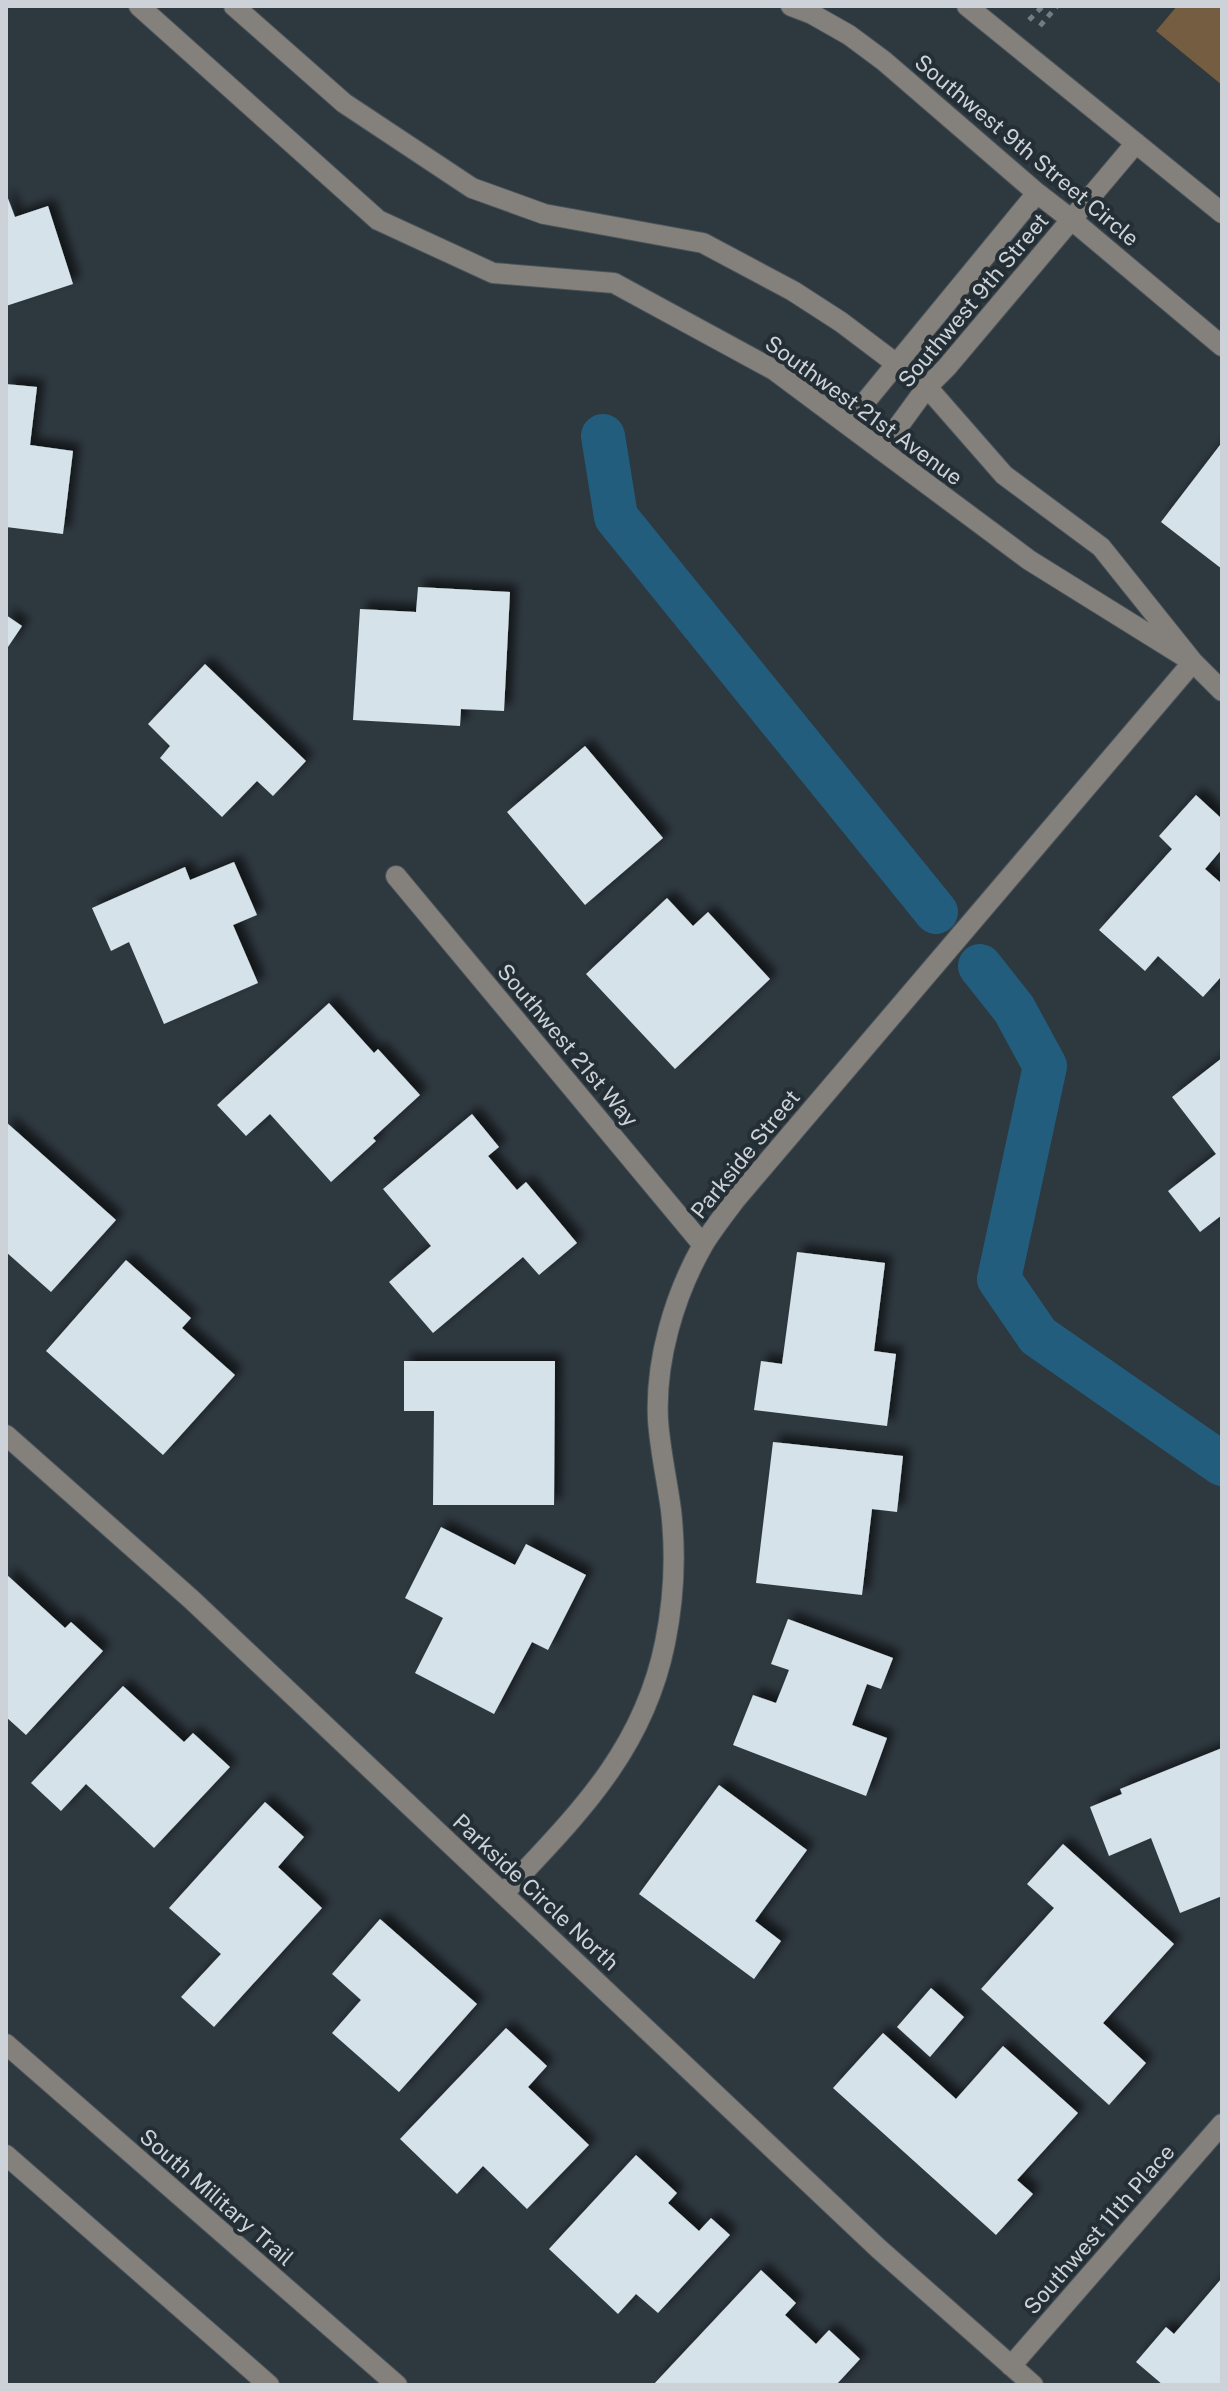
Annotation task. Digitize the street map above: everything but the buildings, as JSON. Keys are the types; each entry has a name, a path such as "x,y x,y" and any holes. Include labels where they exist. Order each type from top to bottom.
{"street":[{"name":"Southwest 21st Avenue","path":"139,6 378,220 493,273 614,283 774,370 1033,563 1193,662"},
{"name":"Southwest 21st Avenue","path":"234,6 344,103 472,188 544,214 703,243 793,291 841,322 927,387 1004,475 1101,547 1193,662 1222,691"},
{"name":"Southwest 9th Street Circle","path":"791,6 815,10 884,61 1222,346"},
{"path":"967,6 1222,213"},
{"name":"Southwest 9th Street","path":"881,450 927,387 1136,143"},
{"name":"Southwest 9th Street","path":"847,424 1037,193"},
{"name":"Parkside Street","path":"503,1894 584,1807 611,1771 634,1731 652,1689 665,1644 673,1599 674,1553 658,1416 661,1373 668,1332 681,1292 703,1245 735,1200 1193,662"},
{"name":"Southwest 21st Way","path":"396,876 703,1245"},
{"name":"Parkside Circle North","path":"6,1435 191,1599 879,2249 1033,2385"},
{"name":"South Military Trail","path":"6,2044 397,2385"},
{"name":"Southwest 11th Place","path":"1011,2366 1222,2124"},
{"path":"6,2155 269,2385"}],"shaded area":[{"path":"1177,6 1222,6 1222,85 1156,31"}],"waterway":[{"path":"603,436 616,517 936,912"},
{"path":"980,966 1014,1009 1045,1066 999,1279 1038,1336 1222,1464"}]}
